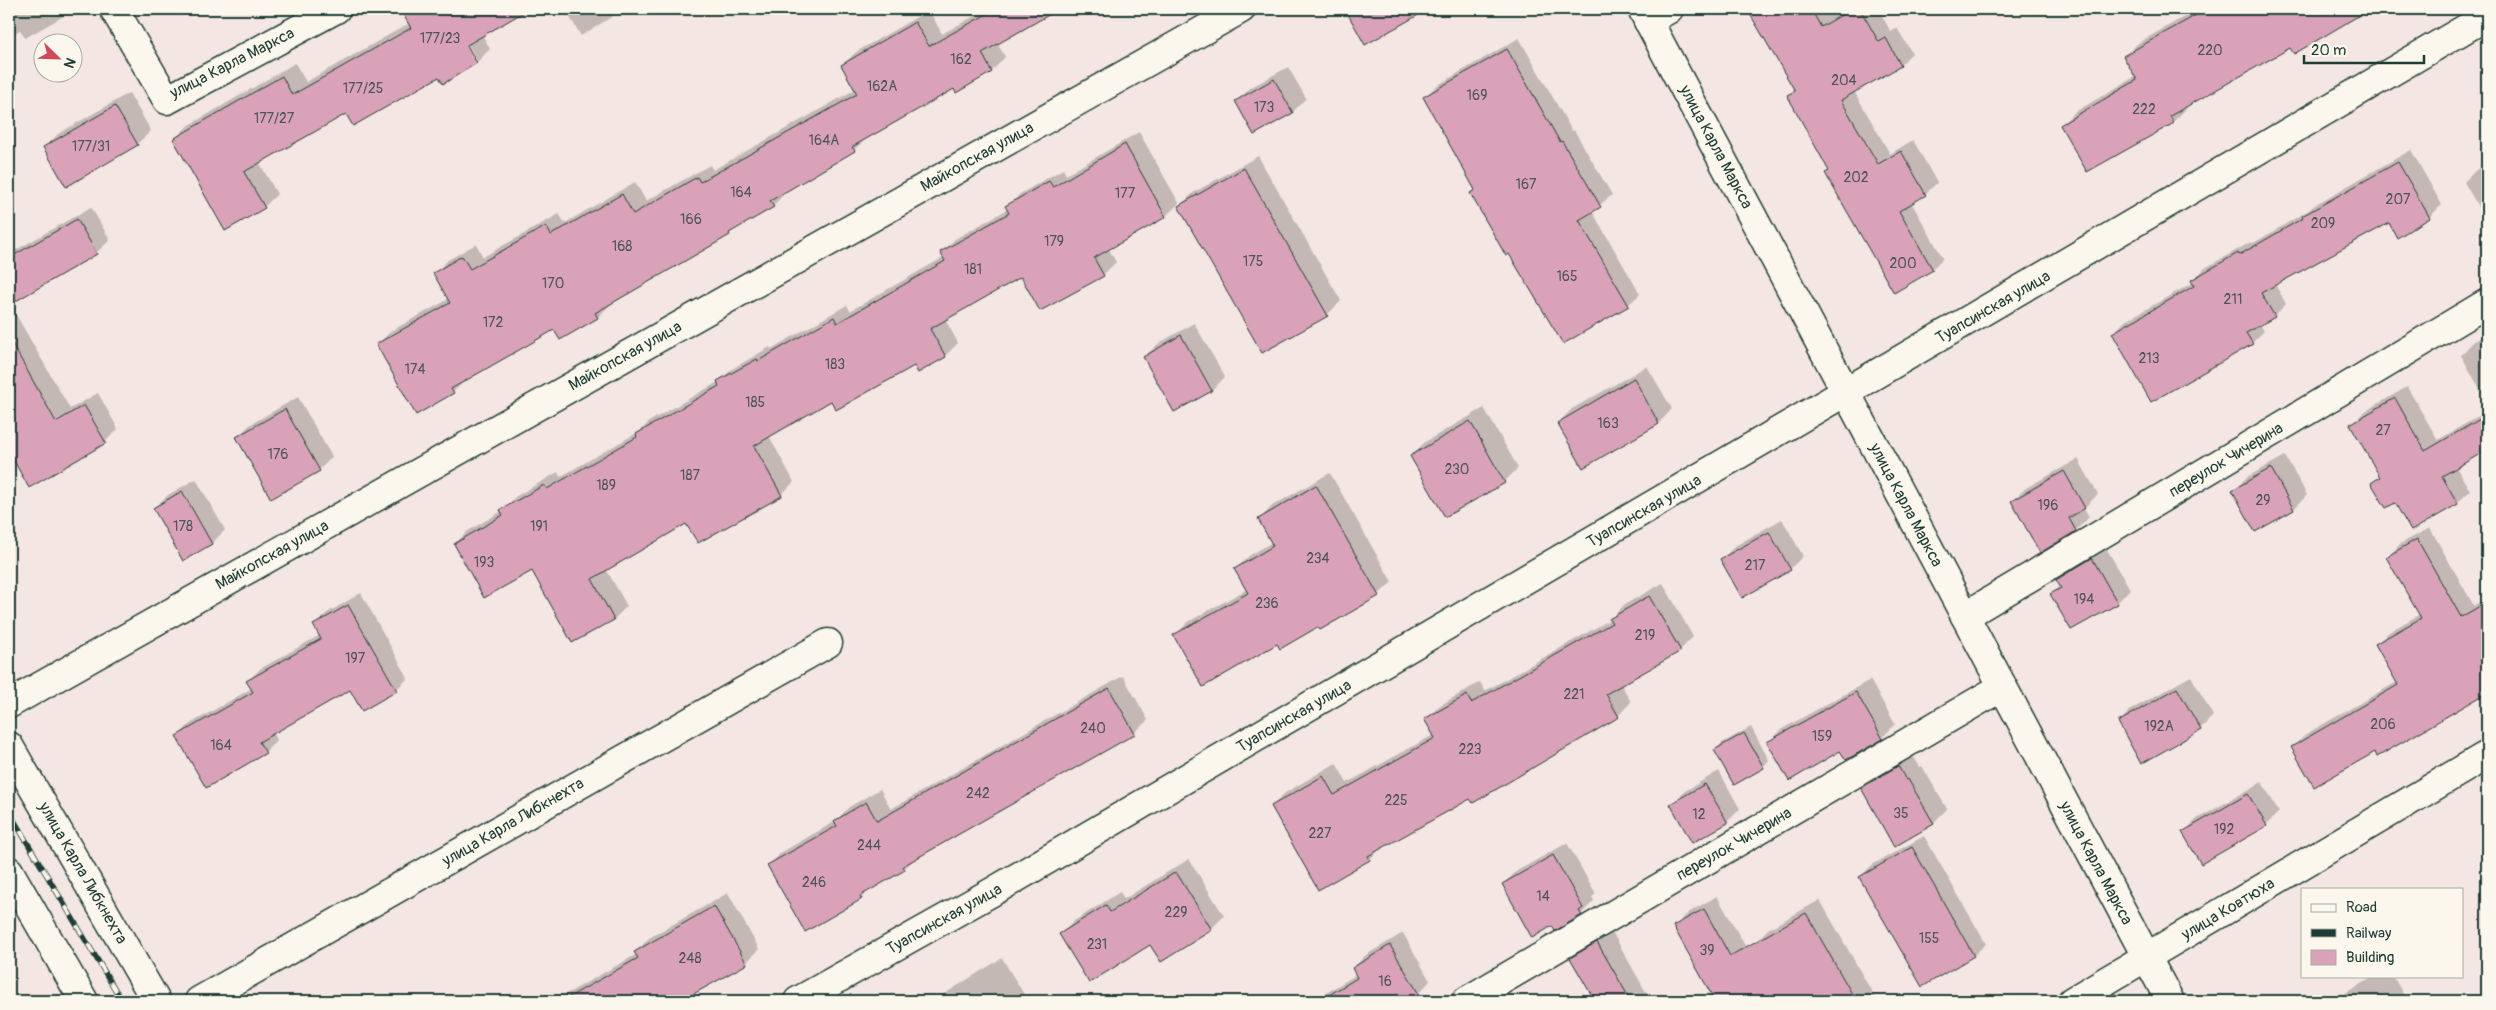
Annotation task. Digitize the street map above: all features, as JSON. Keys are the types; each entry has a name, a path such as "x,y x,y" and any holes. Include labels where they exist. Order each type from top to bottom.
{"street":[{"name":"улица Карла Маркса","path":"114,9 166,100 336,9"},
{"name":"Майкопская улица","path":"9,704 1241,9"},
{"name":"улица Карла Маркса","path":"1653,13 1846,393 2170,1001"},
{"name":"Туапсинская улица","path":"798,1001 1010,882 2487,16"},
{"name":"переулок Чичерина","path":"1965,616 2487,304"},
{"name":"улица Карла Либкнехта","path":"199,1001 828,643"},
{"name":"переулок Чичерина","path":"1466,1001 2002,686"},
{"name":"улица Карла Либкнехта","path":"9,746 156,1001"},
{"name":"улица Ковтюха","path":"2072,1001 2487,755"},
{"path":"9,871 84,1001"}],"building":[{"path":"400,9 529,9 467,45 477,63 443,84 439,77 353,126 346,114 244,172 265,208 225,231 173,139 282,76 292,95 411,28"},
{"path":"996,9 1059,9 982,53 992,72 956,93 954,89 852,147 855,151 770,201 774,207 729,233 730,235 595,313 598,318 560,340 554,330 451,389 454,393 416,415 376,344 450,303 433,273 462,256 470,269 546,226 551,235 622,194 633,214 697,177 700,182 857,94 841,65 915,22 929,46"},
{"path":"1345,9 1429,9 1365,45"},
{"path":"1747,9 1811,9 1821,27 1852,9 1860,9 1879,42 1886,38 1901,66 1841,100 1878,164 1901,151 1926,195 1899,211 1933,270 1894,293 1825,173 1829,171 1787,95 1795,91"},
{"path":"2207,9 2370,9 2294,54 2290,48 2170,116 2174,123 2087,172 2060,125 2137,80 2123,56"},
{"path":"1507,49 1560,142 1562,141 1601,207 1579,220 1629,306 1563,344 1509,254 1506,256 1470,193 1475,190 1423,97"},
{"path":"1274,79 1293,113 1254,135 1235,101"},
{"path":"115,106 138,145 66,187 43,147"},
{"path":"1125,144 1166,217 1094,258 1104,276 1040,311 1021,277 930,329 946,357 918,373 914,366 836,410 831,401 754,446 782,496 698,543 686,524 592,579 614,620 572,643 532,571 484,598 454,544 503,515 500,510 544,485 547,489 637,437 636,434 719,386 717,381 757,359 758,361 834,317 837,323 945,261 940,252 1009,213 1005,206 1049,181 1053,187"},
{"path":"2398,162 2430,218 2397,238 2389,223 2261,293 2275,317 2246,333 2253,344 2151,402 2112,333 2194,286 2191,280 2238,253 2239,255 2303,218 2302,216"},
{"path":"1244,168 1328,316 1262,353 1178,206"},
{"path":"77,219 97,254 9,305 9,258"},
{"path":"1181,335 1212,391 1174,412 1143,357"},
{"path":"9,338 56,422 84,405 106,443 29,488 9,452"},
{"path":"1634,378 1659,424 1583,468 1557,423"},
{"path":"2395,398 2425,451 2487,415 2487,450 2442,476 2458,504 2411,531 2395,503 2386,508 2371,483 2380,477 2350,424"},
{"path":"285,409 320,471 271,499 236,437"},
{"path":"1470,421 1505,483 1445,517 1410,456"},
{"path":"2271,468 2294,510 2255,532 2232,490"},
{"path":"2064,471 2085,508 2069,518 2076,531 2040,553 2011,501"},
{"path":"1316,485 1379,596 1320,630 1318,627 1280,649 1277,644 1203,687 1173,635 1248,593 1234,569 1273,546 1258,519"},
{"path":"182,491 212,544 183,561 153,508"},
{"path":"1769,532 1791,570 1742,598 1720,559"},
{"path":"2417,539 2461,617 2487,602 2487,693 2377,757 2375,752 2314,787 2291,747 2398,685 2375,644 2421,618 2386,557"},
{"path":"2092,558 2118,604 2071,630 2050,594 2061,588 2056,580"},
{"path":"1649,596 1681,651 1606,694 1619,717 1473,803 1470,799 1368,856 1370,860 1318,890 1271,806 1323,776 1334,795 1435,738 1424,719 1467,695 1471,703 1612,623 1609,619"},
{"path":"348,605 397,691 362,711 350,690 259,742 266,753 206,788 176,736 253,692 246,681 321,639 313,625"},
{"path":"1109,688 1135,734 903,866 905,870 860,896 862,899 805,932 767,865 837,826 834,821 866,802 877,821"},
{"path":"2177,688 2201,730 2141,764 2118,722"},
{"path":"1856,692 1883,739 1846,760 1840,751 1789,781 1767,742"},
{"path":"1744,733 1764,768 1734,785 1714,750"},
{"path":"1898,766 1906,780 1908,779 1934,824 1894,847 1861,788"},
{"path":"1705,784 1728,823 1692,843 1670,804"},
{"path":"2248,794 2267,826 2201,864 2182,832"},
{"path":"1912,847 1974,956 1922,987 1859,877"},
{"path":"1553,855 1583,908 1579,911 1582,915 1555,931 1552,926 1532,938 1502,884"},
{"path":"1176,872 1212,930 1161,962 1150,945 1089,983 1059,934 1106,905 1110,912"},
{"path":"714,906 747,964 681,1001 562,1001 638,958 634,952"},
{"path":"1704,909 1730,956 1806,913 1856,1001 1715,1001 1673,926"},
{"path":"1597,942 1631,1001 1595,1001 1570,958"},
{"path":"1390,945 1423,1001 1319,1001 1357,978 1352,968"}],"railway":[{"path":"9,812 122,1001"}]}
